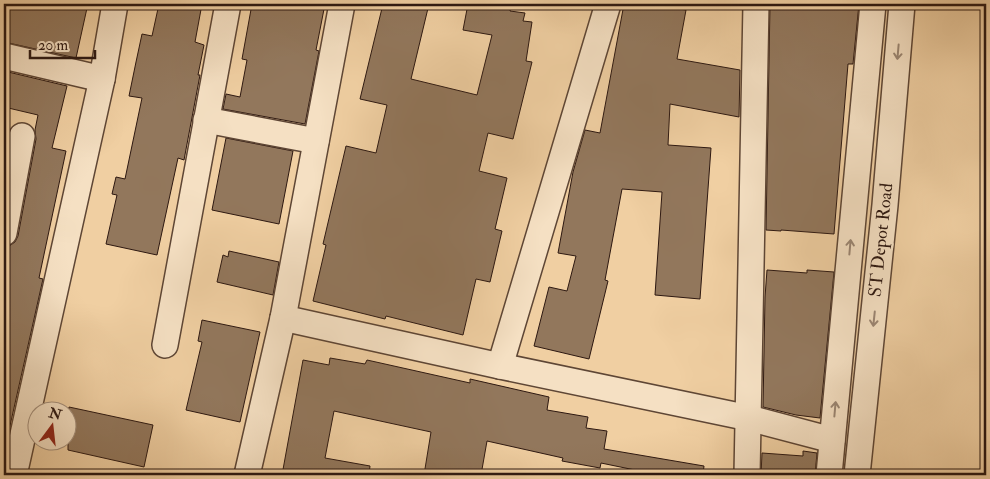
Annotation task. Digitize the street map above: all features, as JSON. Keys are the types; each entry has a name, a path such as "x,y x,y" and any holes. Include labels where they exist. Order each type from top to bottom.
{"street":[{"path":"4,474 13,475 102,79 116,4"},
{"path":"165,345 228,4"},
{"path":"247,475 283,318 342,4"},
{"path":"500,366 608,4"},
{"path":"747,475 756,4"},
{"name":"ST Depot Road","path":"829,475 873,4"},
{"name":"ST Depot Road","path":"857,475 885,205 902,4"},
{"path":"4,56 102,79"},
{"path":"206,120 316,141"},
{"path":"4,233 22,136"},
{"path":"283,318 748,418 832,440"}],"building":[{"path":"4,4 68,4 87,8 76,58 4,42"},
{"path":"159,4 202,4 195,42 204,45 184,160 178,158 157,255 106,244 117,195 112,194 116,177 125,179 142,98 129,96 142,34 152,36"},
{"path":"252,4 325,4 316,50 319,51 305,124 223,109 226,94 240,97 247,60 242,59"},
{"path":"383,4 429,4 411,79 477,95 492,35 463,30 468,4 511,4 510,11 525,13 523,21 532,22 526,61 532,62 513,139 488,133 479,171 507,178 495,229 502,231 490,282 476,279 463,335 386,316 385,319 313,301 326,245 323,244 346,146 376,153 387,105 360,99"},
{"path":"624,4 652,4 686,10 677,59 740,70 739,117 670,104 668,145 711,148 700,299 655,295 662,192 622,189 605,280 608,281 589,359 534,346 549,287 567,291 576,256 558,253 573,172 585,130 600,133"},
{"path":"770,4 859,4 853,64 848,64 834,234 766,230"},
{"path":"4,71 67,86 52,148 66,151 39,278 43,279 7,439 4,439 4,271 9,246 15,242 18,236 36,139 35,130 38,115 4,107"},
{"path":"226,138 293,151 279,224 212,210"},
{"path":"229,251 279,262 273,295 217,282 223,255 228,257"},
{"path":"767,270 807,273 807,270 834,272 820,418 796,415 763,407"},
{"path":"202,320 260,332 240,422 186,410 202,342 198,341"},
{"path":"330,358 365,364 367,360 470,383 470,379 549,397 547,410 588,417 586,428 607,431 604,449 704,466 703,475 634,475 635,470 601,463 600,468 562,461 563,458 487,441 481,475 424,475 431,432 334,411 325,458 370,466 369,475 282,475 303,360 329,365"},
{"path":"78,409 153,425 144,467 77,452"},
{"path":"803,451 817,453 815,475 761,475 762,453 803,456"}]}
